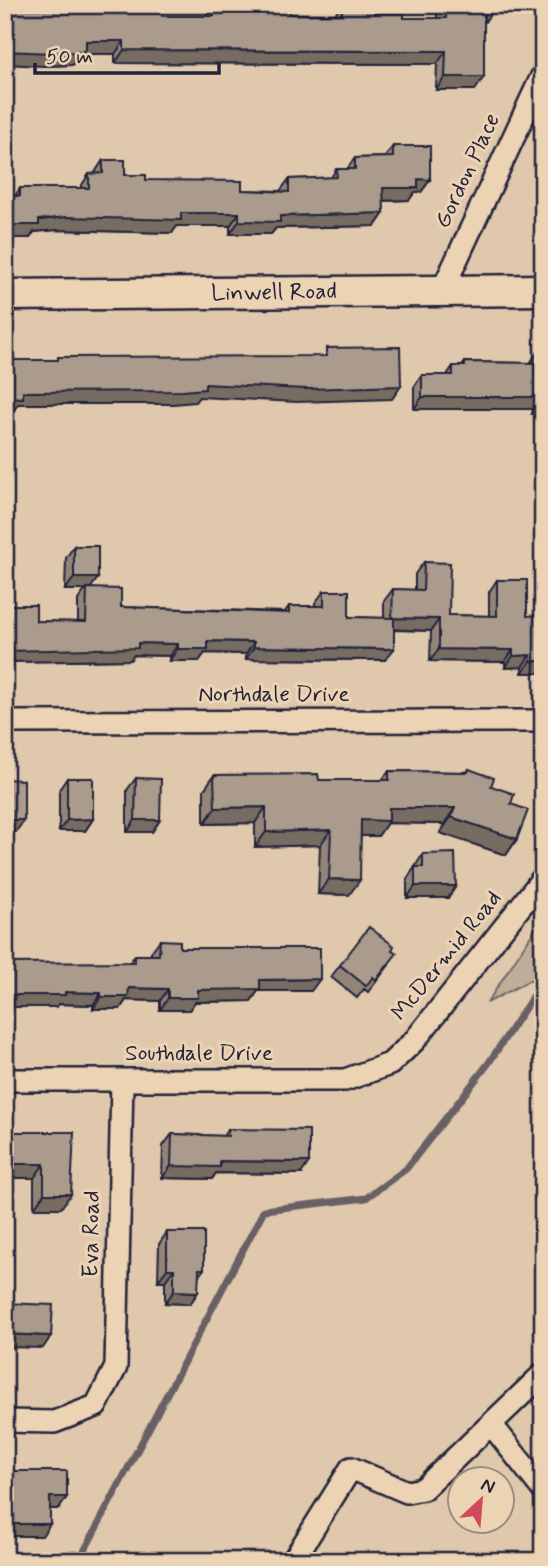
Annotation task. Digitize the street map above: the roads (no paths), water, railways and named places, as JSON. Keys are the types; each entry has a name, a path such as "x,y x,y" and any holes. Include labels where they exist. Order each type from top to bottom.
{"main road":[{"name":"Linwell Road","path":"5,295 543,290"}],"street":[{"name":"Gordon Place","path":"442,291 543,74"},
{"name":"Northdale Drive","path":"5,722 543,721"},
{"name":"McDermid Road","path":"390,1064 415,1040 543,878"},
{"name":"Southdale Drive","path":"5,1080 345,1080 390,1064"},
{"name":"Eva Road","path":"5,1421 54,1422 96,1406 116,1367 122,1081"},
{"path":"293,1561 351,1468 407,1492 423,1489 543,1374"},
{"path":"491,1424 543,1490"}],"waterway":[{"path":"79,1561 264,1210 366,1198 406,1169 488,1064 543,981"}]}
